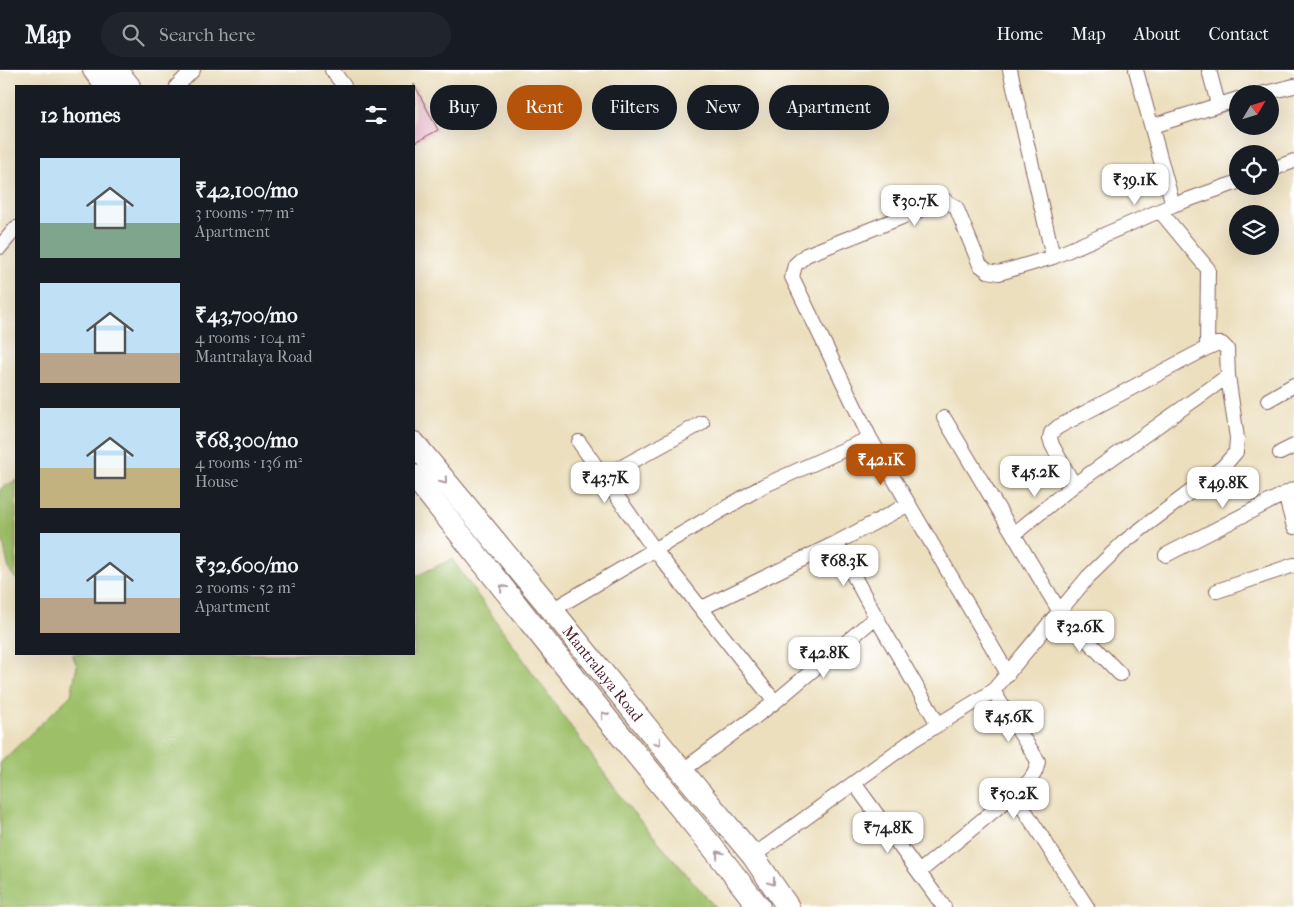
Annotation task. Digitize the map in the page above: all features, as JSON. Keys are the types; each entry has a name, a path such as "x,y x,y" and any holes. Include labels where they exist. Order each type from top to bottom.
{"highway":[{"path":"94,70 105,85"},
{"path":"116,70 128,85"},
{"name":"Mantralaya Road","path":"415,444 552,610 682,772 753,856 788,907"},
{"path":"415,477 759,907"}],"street":[{"path":"178,85 193,70"},
{"path":"1010,70 1052,257"},
{"path":"1136,70 1173,205"},
{"path":"1209,70 1218,104"},
{"path":"334,71 343,85"},
{"path":"1279,90 1294,86"},
{"path":"1152,126 1229,102"},
{"path":"1279,167 1294,161"},
{"path":"1008,674 870,438 792,277 795,265 806,255 946,201 956,207 980,264 988,271 999,273 1052,257 1173,205 1229,185"},
{"path":"1160,211 1208,269 1207,348"},
{"path":"0,247 15,229"},
{"path":"753,856 913,740 993,691 1088,577 1124,542 1223,467 1236,452 1237,438 1228,376 1227,349 1222,344 1216,344 1207,348 1058,427 1051,433 1052,445 1074,485"},
{"path":"1014,534 1074,485 1228,376"},
{"path":"1268,400 1294,385"},
{"path":"944,418 1060,612 1120,674"},
{"path":"604,477 702,423"},
{"path":"552,610 762,486 870,438"},
{"path":"580,442 654,549 775,702"},
{"path":"1280,453 1294,446"},
{"path":"1166,555 1289,492 1294,527"},
{"path":"702,608 836,543 908,504"},
{"path":"836,543 938,724"},
{"path":"1217,591 1294,564"},
{"path":"682,772 775,702 876,617"},
{"path":"919,872 1029,783 1037,771 1038,761 993,691"},
{"path":"854,783 944,907"},
{"path":"1014,794 1087,907"}],"green space":[{"path":"15,481 15,578 9,570 3,542 0,539 0,489"},
{"path":"452,559 626,804 715,907 0,907 0,763 71,695 77,666 72,655 415,655 415,577"}],"building":[{"path":"415,86 430,115 430,130 438,130 415,142"}]}
